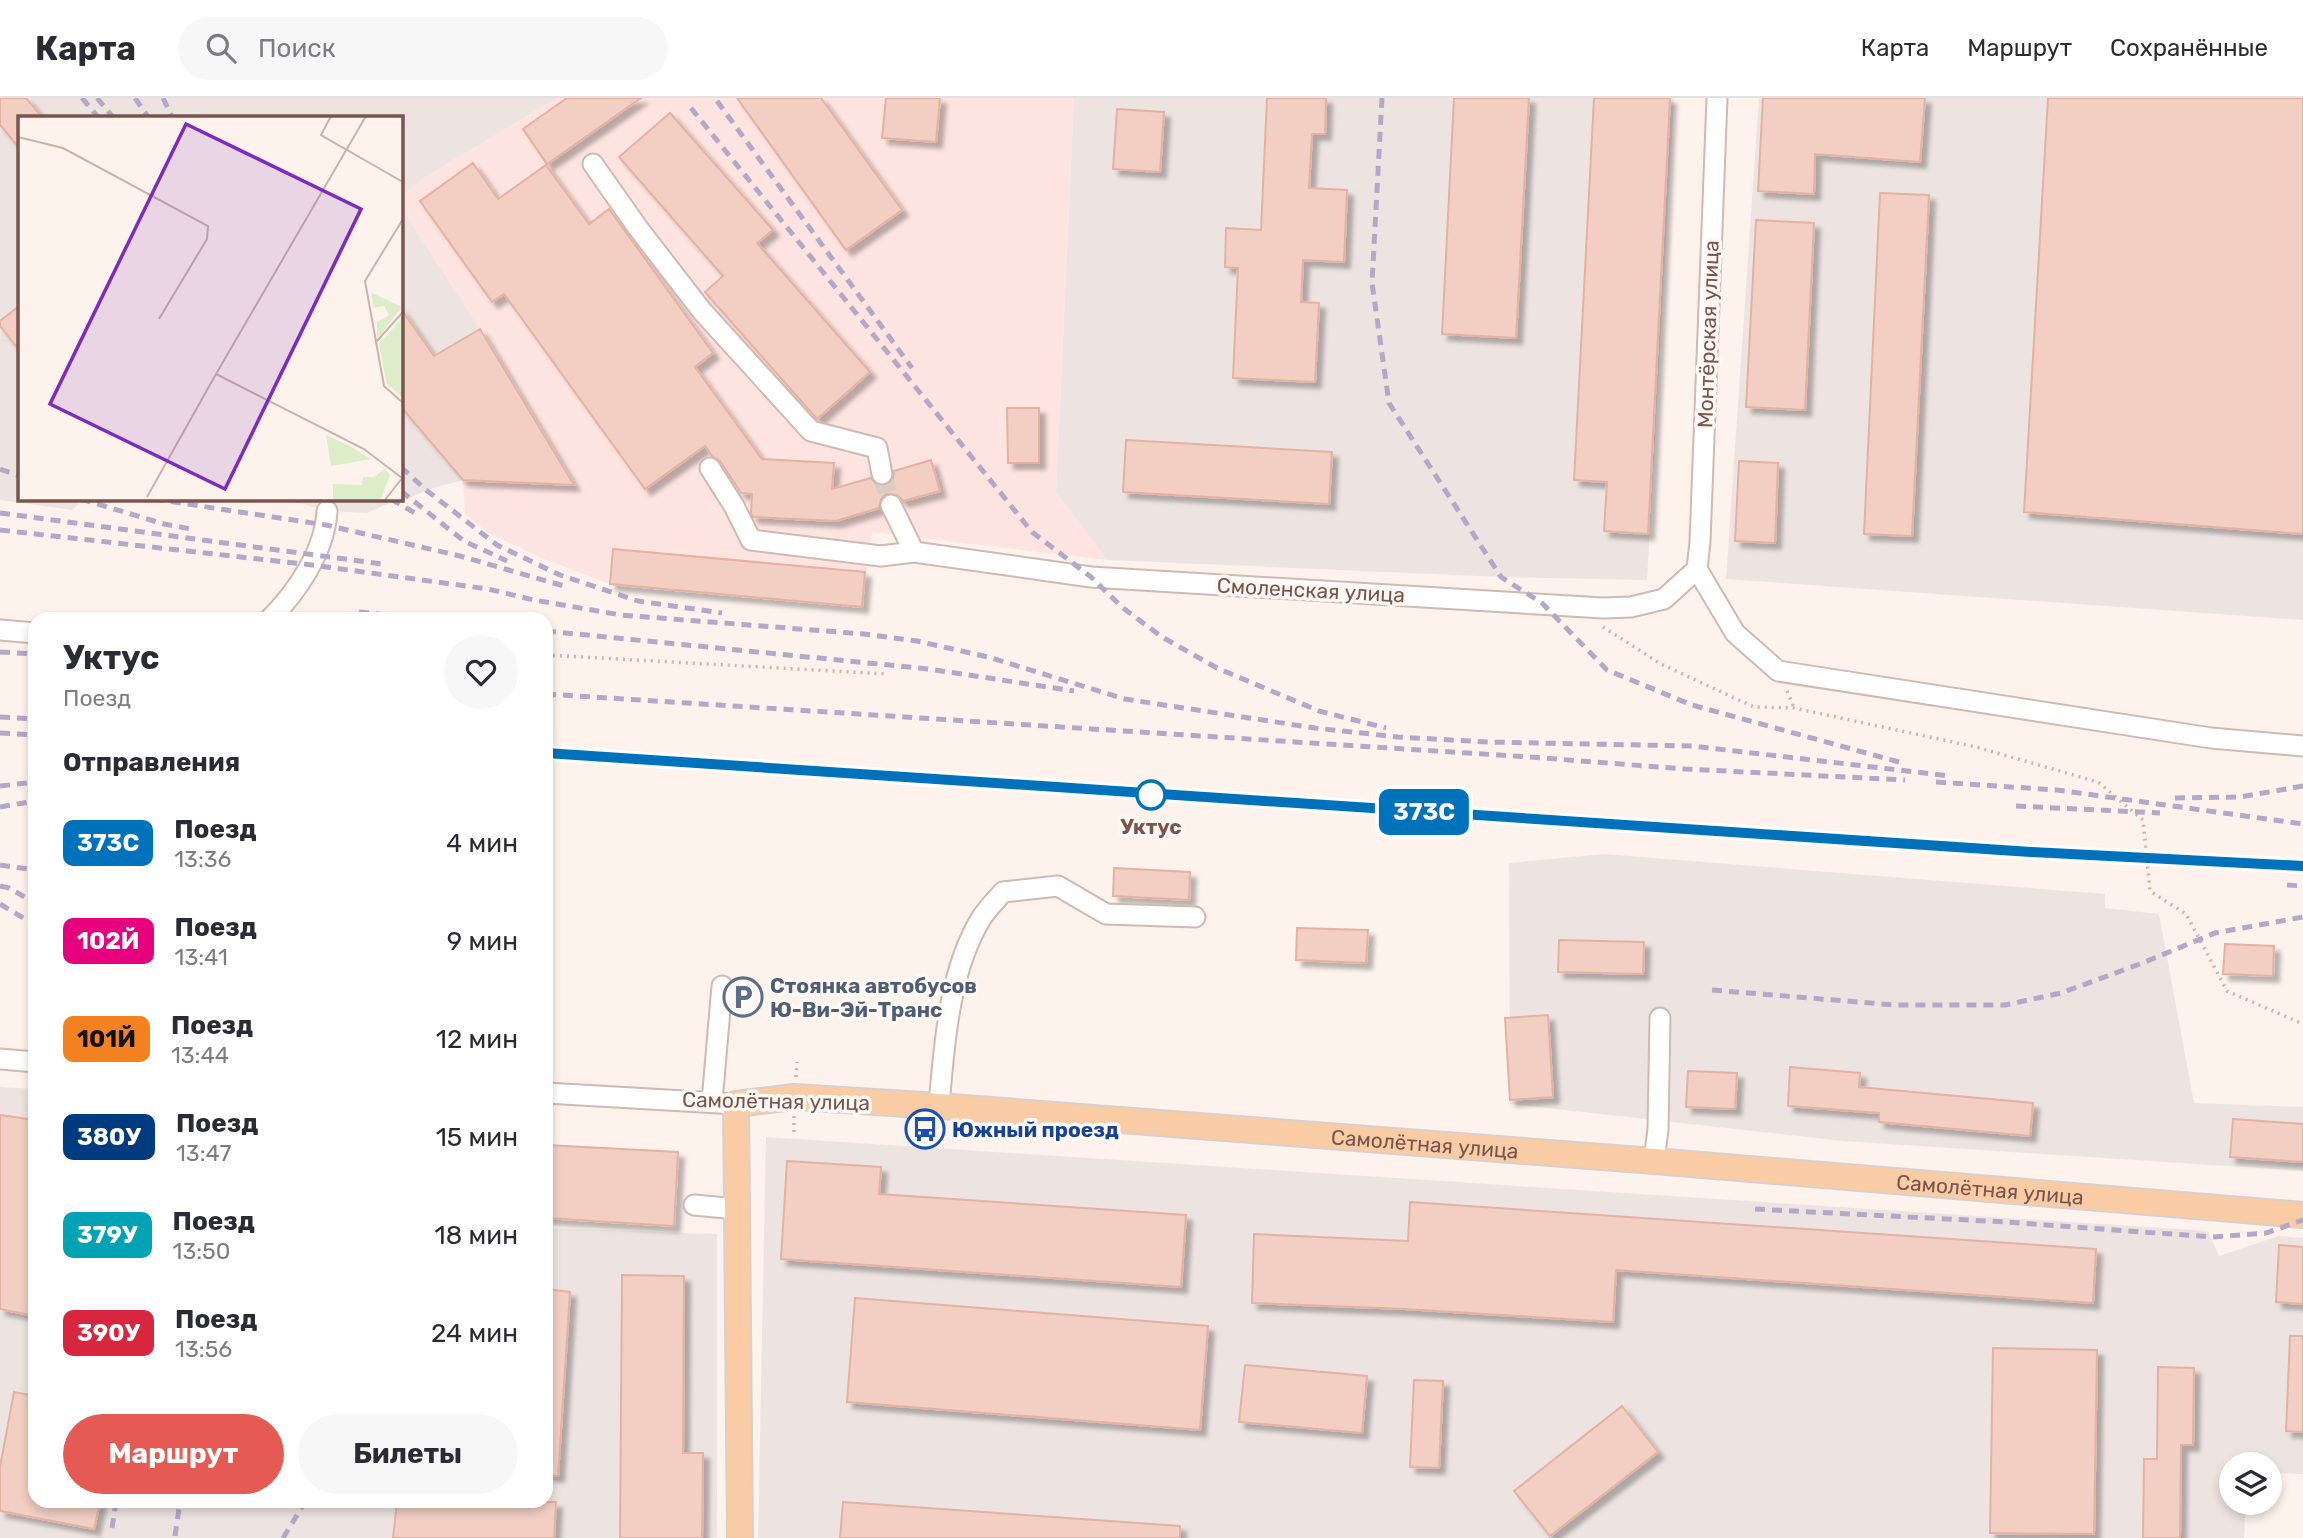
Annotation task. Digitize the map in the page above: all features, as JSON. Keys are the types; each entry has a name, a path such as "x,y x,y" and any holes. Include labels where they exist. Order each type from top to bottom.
{"main road":[{"name":"Самолётная улица","path":"724,1103 794,1097 939,1106 1654,1161 2303,1215"},
{"path":"724,1103 737,1209 740,1538"}],"street":[{"name":"Монтёрская улица","path":"1696,569 1700,542 1717,98"},
{"path":"593,164 702,311 811,430 877,448 882,474"},
{"name":"Смоленская улица","path":"710,468 751,540 881,556 914,552 1091,577 1603,608 1632,607 1664,599 1696,569"},
{"path":"891,505 914,552"},
{"path":"275,612 312,565 326,525 327,511"},
{"path":"1696,569 1735,633 1778,671 2211,738 2303,746"},
{"path":"0,630 28,632"},
{"path":"939,1106 945,1045 956,982 966,950 982,917 1003,891 1058,886 1106,914 1195,917"},
{"path":"722,986 724,1103"},
{"path":"1654,1161 1658,1129 1660,1018"},
{"path":"0,1059 28,1061"},
{"name":"Самолётная улица","path":"553,1093 724,1103"},
{"path":"694,1205 737,1209"}],"path":[{"path":"1603,627 1661,664 1754,707 1794,708 1976,747 2098,782 2143,820 2150,891 2186,914 2227,991 2303,1024"},
{"path":"553,655 887,674"}],"shaded area":[{"path":"0,98 557,98 425,177 402,196 402,116 18,116 18,500 83,500 72,510 0,500"},
{"path":"557,98 1074,98 1056,492 1107,560 872,532 862,607 610,584 542,558 488,533 465,514 463,480 574,485 480,329 402,209 402,196 425,177"},
{"path":"1074,98 1674,98 1647,580 1501,577 1107,560 1056,492"},
{"path":"1759,98 2303,98 2303,620 1726,579"},
{"path":"402,209 480,329 574,485 463,480 426,490 402,500"},
{"path":"289,500 402,500 367,513 327,511"},
{"path":"1604,854 2105,894 2105,908 2159,914 2194,1103 2303,1107 2303,1171 1843,1141 1510,1104 1509,863"},
{"path":"0,1087 28,1089 28,1508 553,1508 553,1228 717,1234 717,1538 0,1538"},
{"path":"766,1137 2208,1231 2219,1256 2278,1236 2303,1238 2303,1474 2282,1473 2282,1452 2219,1452 2219,1515 2245,1515 2244,1538 758,1538"}],"building":[{"path":"0,98 26,98 41,116 18,116 18,147 0,125"},
{"path":"567,98 641,98 547,164 523,129"},
{"path":"737,98 821,98 902,210 846,250"},
{"path":"886,98 940,98 936,142 882,138"},
{"path":"1267,98 1326,98 1325,134 1312,134 1309,188 1347,190 1344,262 1303,260 1301,302 1319,303 1315,382 1233,378 1238,268 1225,267 1226,228 1261,230"},
{"path":"1454,98 1529,98 1516,338 1442,334"},
{"path":"1594,98 1670,98 1648,534 1604,531 1607,482 1574,480"},
{"path":"1763,98 1925,98 1920,162 1815,154 1814,194 1758,191"},
{"path":"2048,98 2303,98 2303,534 2024,512"},
{"path":"1117,109 1164,112 1160,172 1113,169"},
{"path":"670,113 773,230 757,243 870,372 817,419 705,292 723,276 619,157"},
{"path":"473,163 498,199 546,165 589,224 609,209 713,353 695,367 762,459 834,463 832,489 871,478 877,485 885,486 893,479 894,471 931,460 940,491 903,501 897,495 886,494 881,499 879,508 836,521 753,517 752,494 741,493 720,461 712,456 705,446 645,489 504,294 492,302 420,201"},
{"path":"1880,193 1929,195 1912,536 1864,534"},
{"path":"1756,220 1814,223 1805,410 1746,407"},
{"path":"18,307 18,349 0,326 0,321"},
{"path":"402,310 434,356 480,329 574,485 463,480 402,408"},
{"path":"1007,408 1039,408 1039,463 1008,463"},
{"path":"1126,440 1332,452 1329,504 1123,492"},
{"path":"1739,461 1778,463 1775,543 1735,541"},
{"path":"613,549 865,572 862,607 610,584"},
{"name":"Уктус","path":"1114,868 1190,872 1189,900 1113,896"},
{"path":"1297,928 1368,930 1366,963 1296,960"},
{"path":"1559,940 1644,942 1643,974 1558,972"},
{"path":"2225,944 2274,946 2273,976 2223,974"},
{"path":"1548,1015 1553,1097 1510,1100 1505,1018"},
{"path":"1790,1067 1860,1073 1859,1087 2033,1103 2030,1136 1879,1122 1879,1113 1788,1106"},
{"path":"1688,1071 1737,1073 1735,1109 1686,1107"},
{"path":"0,1115 28,1119 28,1315 0,1309"},
{"path":"2233,1119 2303,1124 2303,1162 2230,1157"},
{"path":"553,1145 678,1152 674,1226 553,1218"},
{"path":"787,1161 881,1167 879,1194 1186,1215 1181,1287 781,1259"},
{"path":"1410,1202 2096,1249 2093,1303 1616,1270 1613,1322 1252,1303 1254,1234 1408,1241"},
{"path":"2279,1245 2303,1247 2303,1304 2276,1302"},
{"path":"622,1275 684,1276 683,1453 703,1453 702,1538 620,1538"},
{"path":"553,1290 570,1292 558,1476 553,1476"},
{"path":"855,1298 1208,1326 1200,1430 847,1402"},
{"path":"2290,1336 2303,1336 2303,1432 2286,1431"},
{"path":"1993,1348 2097,1350 2094,1534 1990,1533"},
{"path":"1245,1365 1367,1376 1362,1433 1239,1422"},
{"path":"2158,1367 2194,1368 2193,1445 2181,1445 2180,1538 2143,1538 2144,1459 2157,1459"},
{"path":"1414,1380 1443,1381 1439,1468 1410,1467"},
{"path":"14,1392 28,1395 28,1508 99,1508 94,1529 0,1511 0,1467"},
{"path":"1622,1406 1658,1452 1550,1536 1514,1491"},
{"path":"553,1502 556,1502 554,1538 393,1538 396,1508 553,1508"},
{"path":"843,1502 1180,1526 1180,1538 840,1538"}],"tunnel":[{"path":"882,474 891,505"}],"railway":[{"path":"82,98 97,116"},
{"path":"97,98 112,116"},
{"path":"135,98 147,116"},
{"path":"163,98 172,116"},
{"path":"1382,98 1372,283 1389,403 1501,577 1542,603 1607,670 1692,705 1899,762"},
{"path":"717,101 912,368"},
{"path":"691,108 1032,532 1162,637 1217,668 1319,711 1386,728"},
{"path":"402,468 497,545 560,575 638,601 722,613"},
{"path":"0,469 18,476"},
{"path":"402,492 464,541 507,561"},
{"path":"84,500 164,524 191,529"},
{"path":"161,500 326,525 460,556 564,586"},
{"path":"393,500 415,513"},
{"path":"0,513 382,564"},
{"path":"0,530 312,565 488,589 621,615 864,634 917,641 988,657 1125,699 1315,728 1398,737 1487,742 1692,746 1950,776"},
{"path":"553,632 929,669 1074,691"},
{"path":"0,652 28,654"},
{"path":"553,694 1685,769 1905,780"},
{"path":"0,717 28,719"},
{"path":"0,733 28,735"},
{"path":"553,754 2031,852 2303,866"},
{"path":"1936,782 2057,790 2303,824"},
{"path":"0,786 28,783"},
{"path":"2175,798 2240,797 2303,786"},
{"path":"0,807 28,802"},
{"path":"2016,806 2160,813"},
{"path":"0,865 28,869"},
{"path":"2287,885 2303,886"},
{"path":"0,886 28,899"},
{"path":"0,904 28,921"},
{"path":"1712,990 1895,1005 2005,1005 2061,993 2215,933 2303,917"},
{"path":"1755,1209 2006,1222 2212,1237 2266,1233 2303,1220"},
{"path":"112,1528 115,1508"},
{"path":"175,1536 179,1508"},
{"path":"283,1538 301,1508"}],"train":[{"name":"373C","path":"553,753 2031,852 2303,866"}],"place":[{"name":"Уктус","path":"1151,795"},
{"name":"Стоянка автобусов Ю-Ви-Эй-Транс","path":"743,997"},
{"name":"Южный проезд","path":"925,1129"}]}
